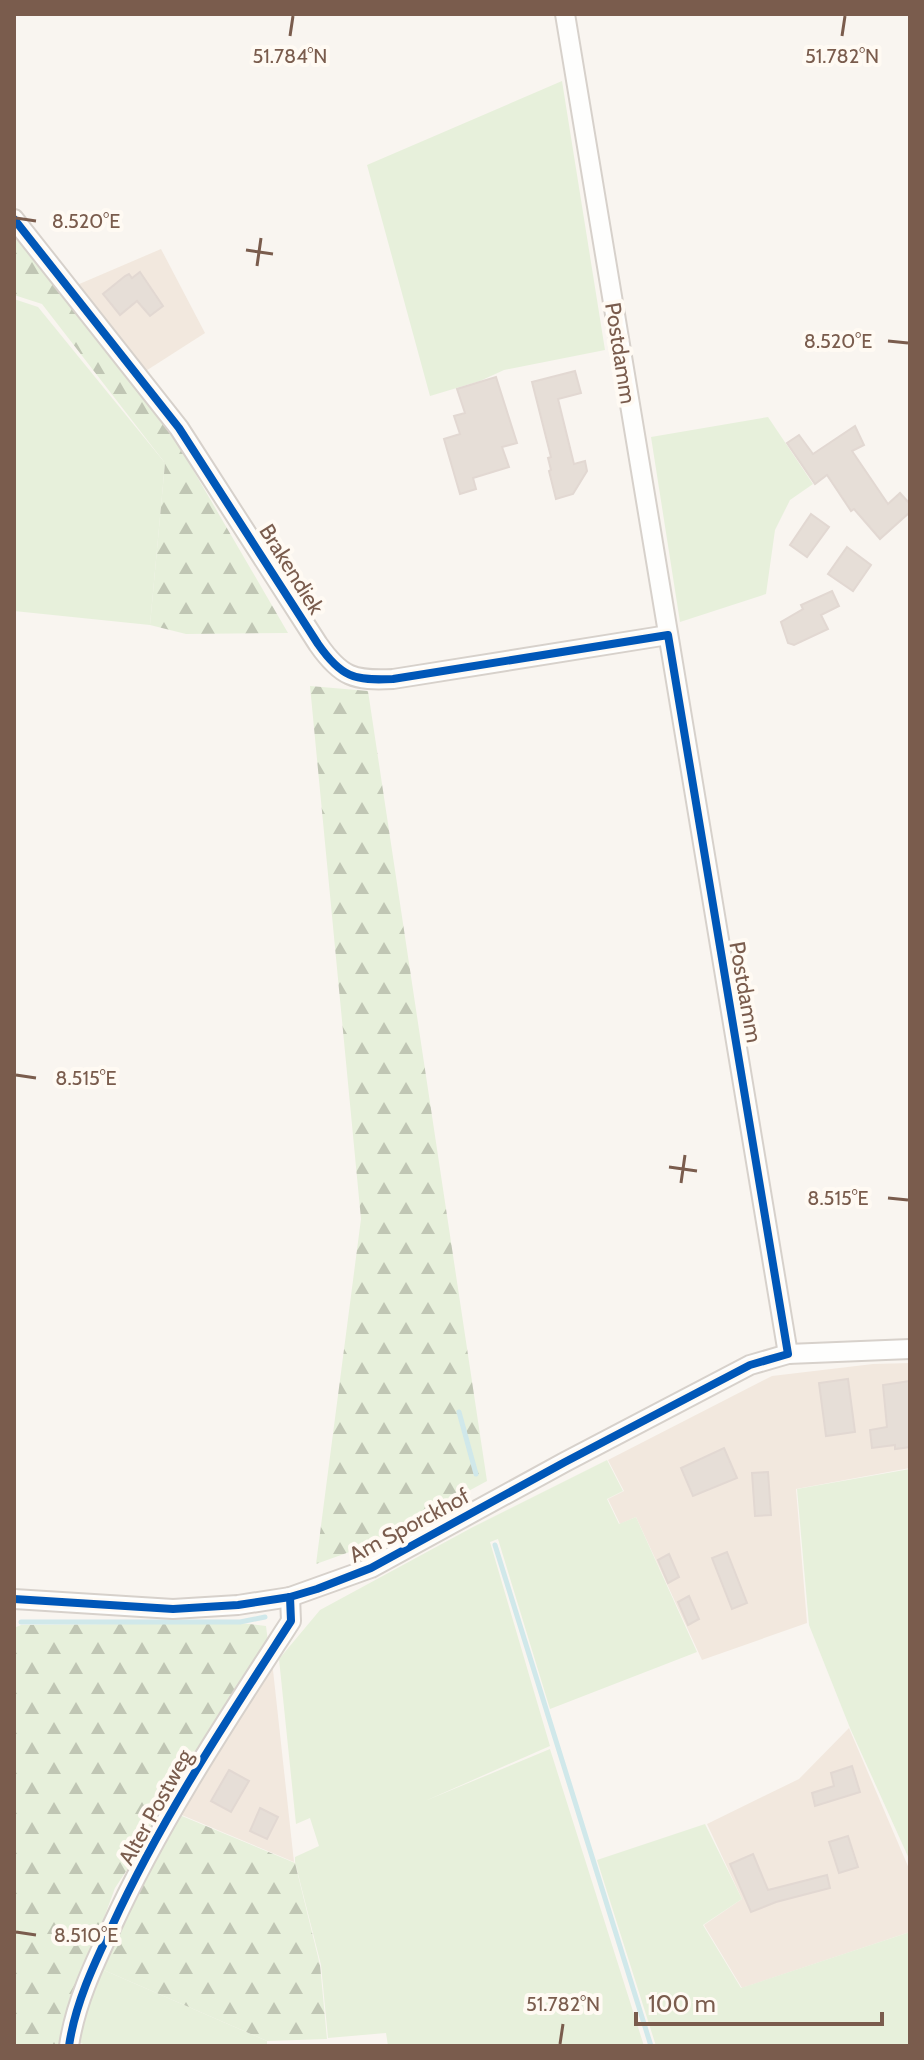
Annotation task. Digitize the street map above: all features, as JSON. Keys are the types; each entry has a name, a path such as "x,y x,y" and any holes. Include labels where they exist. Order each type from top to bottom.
{"street":[{"name":"Postdamm","path":"565,14 788,1354"},
{"name":"Brakendiek","path":"14,219 179,428 318,644 331,662 349,676 365,680 393,679 668,635"},
{"name":"Am Sporckhof","path":"14,1599 173,1609 238,1605 290,1597 371,1568 750,1365 788,1354 910,1349"},
{"name":"Alter Postweg","path":"69,2046 89,1975 125,1897 197,1767 291,1621 290,1597"}],"shaded area":[{"path":"161,249 205,333 141,374 77,285"},
{"path":"910,1363 910,1468 796,1489 807,1623 702,1660 636,1517 620,1524 608,1499 624,1491 608,1460 772,1376 873,1364"},
{"path":"272,1661 294,1862 177,1813"},
{"path":"849,1728 910,1871 910,1932 742,1988 704,1925 742,1899 707,1824 799,1779"}],"green space":[{"path":"562,81 605,350 504,370 480,381 430,396 367,165"},
{"path":"14,232 178,444 288,633 186,634 150,625 165,463 42,304 14,295"},
{"path":"14,299 38,307 165,463 150,625 14,611"},
{"path":"768,417 813,484 790,500 775,530 766,594 680,622 651,437"},
{"path":"310,686 368,691 487,1481 369,1545 316,1564 361,1219"},
{"path":"607,1460 623,1491 607,1499 619,1524 636,1517 697,1652 550,1709 498,1539 490,1542 550,1746 425,1801 550,1749 644,2046 388,2046 386,2033 328,2038 321,1965 295,1862 295,1857 319,1846 310,1818 296,1824 279,1659 320,1610 473,1527"},
{"path":"910,1469 910,1861 850,1728 809,1625 797,1489"},
{"path":"240,1623 266,1626 268,1642 168,1808 115,1888 87,1964 64,2046 14,2046 14,1628 21,1625"},
{"path":"177,1814 295,1863 320,1965 327,2039 267,2041 99,1968"},
{"path":"705,1824 742,1899 703,1925 741,1988 910,1932 910,2046 656,2046 597,1860"},
{"path":"99,1968 267,2041 267,2046 90,2046 77,2042"}],"building":[{"path":"140,272 163,306 150,316 137,301 120,315 103,294 125,276 129,274 132,278"},
{"path":"575,371 581,393 558,399 574,464 585,461 587,471 573,494 556,499 549,471 548,458 551,457 532,382"},
{"path":"496,377 517,443 502,447 509,467 473,478 476,489 460,494 444,439 460,434 454,416 465,413 457,389"},
{"path":"855,426 864,445 852,451 888,504 900,493 910,504 910,512 880,539 854,509 851,511 827,475 815,484 787,443 799,435 813,454"},
{"path":"811,514 829,527 807,557 790,545"},
{"path":"847,547 871,565 853,591 828,574"},
{"path":"832,591 839,606 821,615 828,629 794,645 788,643 781,622 803,609 801,605"},
{"path":"848,1379 855,1432 826,1436 819,1383"},
{"path":"910,1381 910,1447 872,1448 870,1430 887,1427 883,1385"},
{"path":"724,1448 737,1478 693,1496 681,1468"},
{"path":"768,1472 771,1515 755,1516 752,1473"},
{"path":"727,1552 747,1603 732,1609 712,1558"},
{"path":"669,1554 679,1577 668,1583 658,1560"},
{"path":"689,1596 699,1619 688,1625 678,1602"},
{"path":"852,1766 860,1792 815,1806 812,1793 834,1786 831,1773"},
{"path":"229,1770 249,1781 231,1812 211,1801"},
{"path":"260,1808 278,1817 267,1839 250,1831"},
{"path":"848,1836 858,1867 839,1873 829,1842"},
{"path":"753,1854 768,1890 827,1875 830,1888 751,1912 730,1864"}],"waterway":[{"path":"459,1412 476,1474"},
{"path":"495,1545 651,2046"},
{"path":"21,1622 240,1622 265,1617"}],"cycle path":[{"path":"14,219 179,428 318,644 342,670 358,678 393,679 668,635 788,1354 750,1365 371,1568 317,1589 290,1597 238,1605 173,1609 14,1599"},
{"path":"69,2046 86,1984 131,1886 196,1770 291,1621 290,1597"}]}
